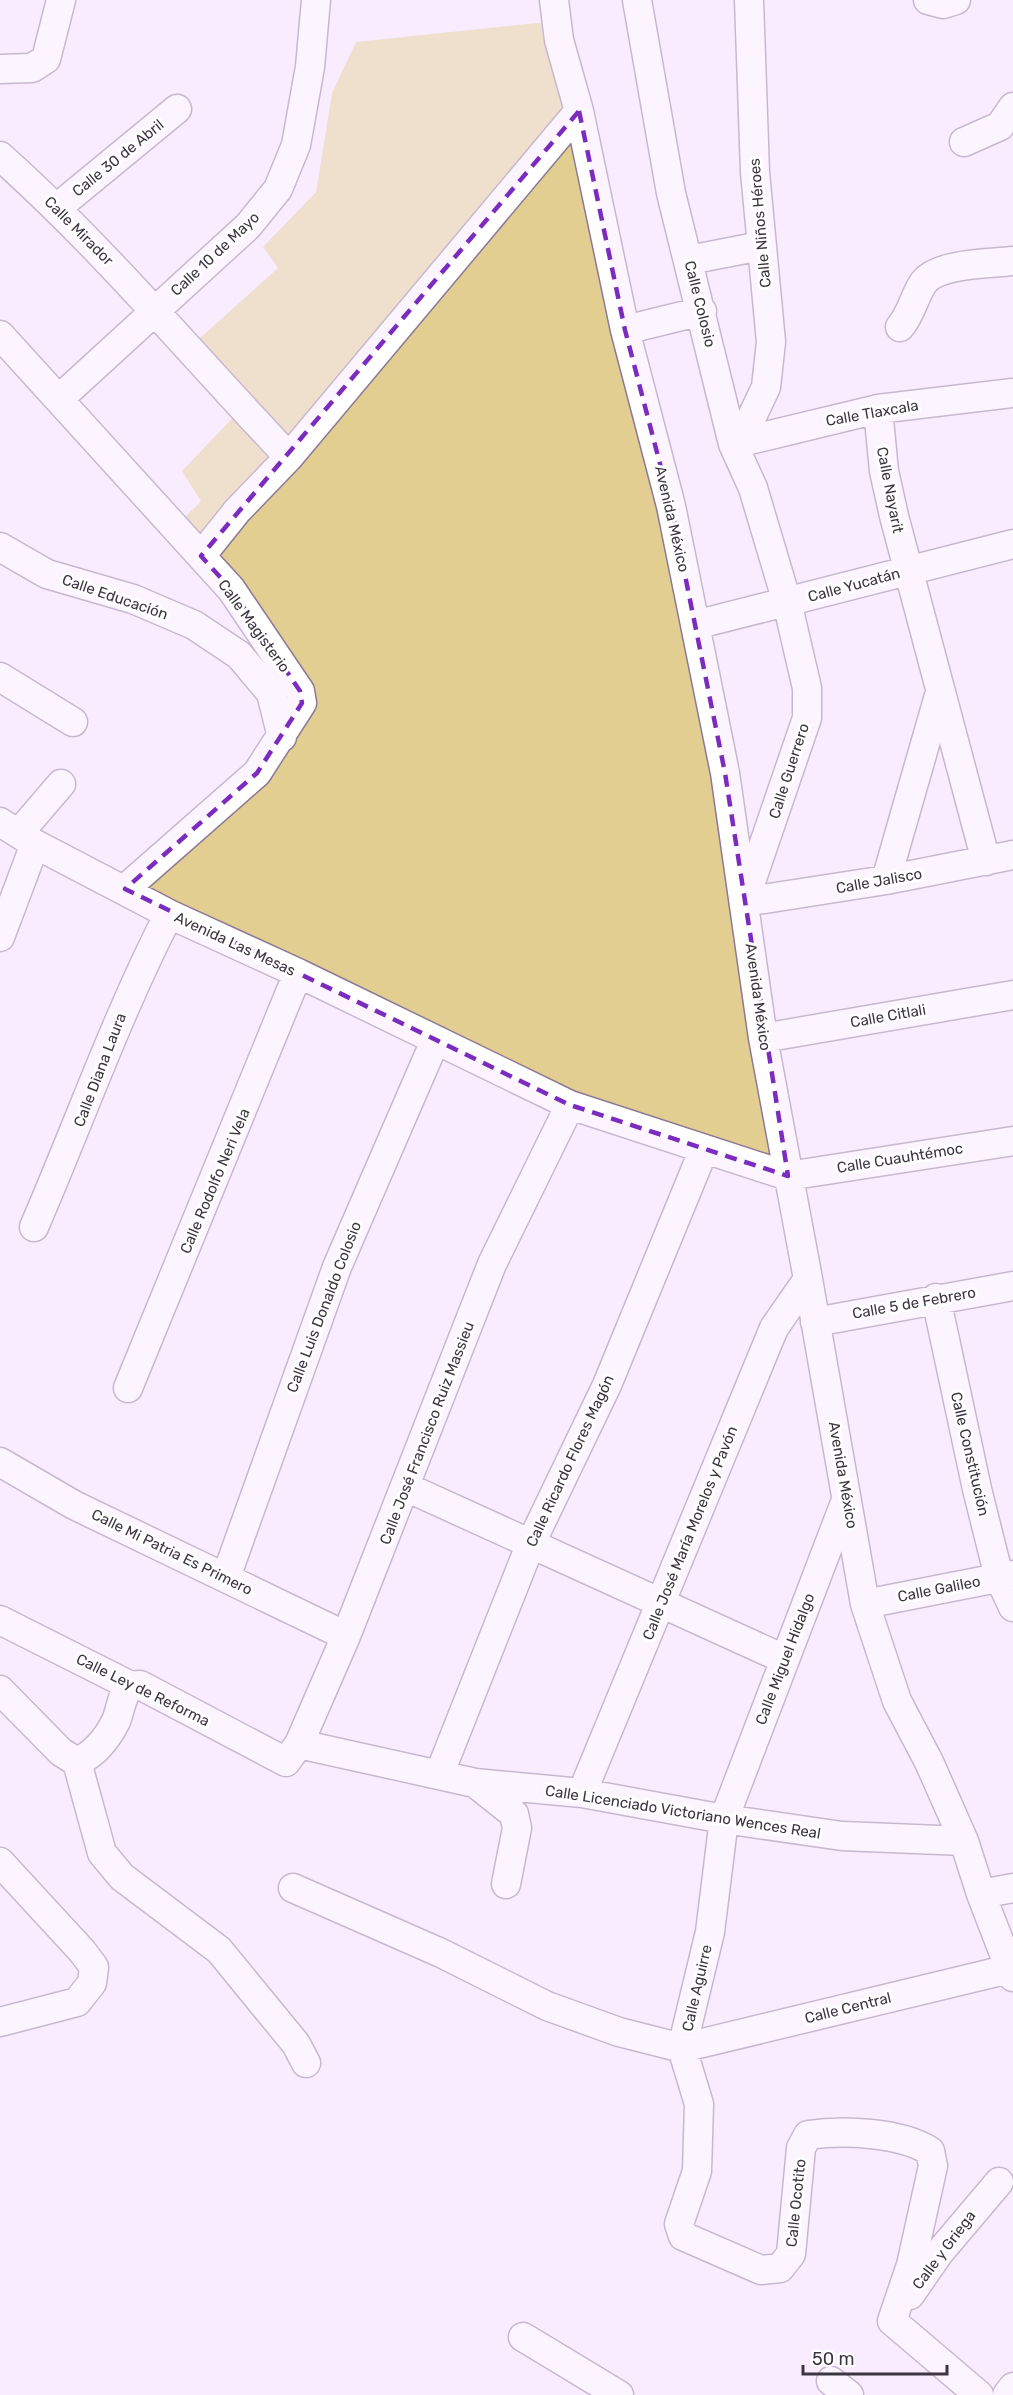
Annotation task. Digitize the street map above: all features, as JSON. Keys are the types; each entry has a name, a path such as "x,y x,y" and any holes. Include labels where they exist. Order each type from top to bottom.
{"street":[{"path":"0,69 32,68 46,59 61,0"},
{"name":"Calle 10 de Mayo","path":"59,399 248,226 278,189 296,145 311,57 316,0"},
{"name":"Avenida México","path":"554,0 559,40 579,111 625,330 671,506 725,773 763,1038 865,1604 897,1701 929,1762 964,1841 981,1894 1012,1971"},
{"name":"Calle Colosio","path":"637,0 641,37 671,193 737,442 787,602"},
{"name":"Calle Niños Héroes","path":"737,442 766,387 771,342 761,246 751,98 749,0"},
{"path":"928,0 943,4 956,0"},
{"path":"964,142 1000,126 1013,106"},
{"name":"Calle 30 de Abril","path":"58,207 177,109"},
{"path":"201,556 237,511 289,457 579,111"},
{"name":"Calle Mirador","path":"0,156 58,207 156,309 289,457"},
{"path":"689,260 761,246"},
{"path":"900,327 910,316 924,283 938,270 1013,261"},
{"path":"625,330 702,311"},
{"name":"Calle Magisterio","path":"0,335 231,589 300,690 302,703 257,773 125,889"},
{"name":"Calle Tlaxcala","path":"737,442 878,409 1013,393"},
{"name":"Calle Nayarit","path":"878,409 884,471 907,570 986,861"},
{"name":"Calle Yucatán","path":"695,625 1013,544"},
{"name":"Calle Educación","path":"0,547 47,574 133,599 194,625 239,655 271,693 282,737"},
{"name":"Calle Guerrero","path":"744,902 807,718 807,688 787,602"},
{"path":"0,677 73,722"},
{"path":"886,880 940,691"},
{"path":"0,937 18,833 61,784"},
{"name":"Avenida Las Mesas","path":"18,833 169,914 298,973 435,1041 570,1104 704,1149"},
{"name":"Calle Jalisco","path":"744,902 886,880 1013,855"},
{"name":"Calle Diana Laura","path":"34,1227 76,1131 135,982 169,914"},
{"name":"Calle Rodolfo Neri Vela","path":"128,1388 298,973"},
{"name":"Calle Citlali","path":"763,1038 1013,995"},
{"name":"Calle Luis Donaldo Colosio","path":"226,1577 337,1267 435,1041"},
{"name":"Calle José Francisco Ruiz Massieu","path":"293,1753 346,1636 492,1264 570,1104"},
{"name":"Calle Cuauhtémoc","path":"788,1176 1013,1141"},
{"path":"704,1149 788,1176"},
{"name":"Calle Ricardo Flores Magón","path":"439,1775 531,1543 607,1385 704,1149"},
{"name":"Calle José María Morelos y Pavón","path":"582,1793 774,1328 808,1279"},
{"name":"Calle 5 de Febrero","path":"815,1322 936,1298 1013,1286"},
{"name":"Calle Constitución","path":"936,1298 1013,1606"},
{"name":"Calle Mi Patria Es Primero","path":"0,1462 74,1505 346,1636"},
{"path":"406,1486 784,1659"},
{"name":"Calle Miguel Hidalgo","path":"724,1819 846,1500"},
{"name":"Calle Galileo","path":"865,1604 1006,1576"},
{"name":"Calle Ley de Reforma","path":"0,1620 131,1686 140,1685 293,1753"},
{"path":"77,1762 93,1755 116,1722 126,1691 131,1686"},
{"path":"0,1690 61,1752 77,1762 102,1853 122,1876 219,1950 296,2044 306,2063"},
{"name":"Calle Licenciado Victoriano Wences Real","path":"293,1753 439,1775 475,1783 582,1793 724,1819 842,1836 964,1841"},
{"path":"475,1783 514,1814 517,1828 506,1884"},
{"name":"Calle Aguirre","path":"724,1819 710,1932 682,2048 699,2104 697,2171 679,2224 683,2236 761,2270"},
{"path":"0,1862 94,1967 92,1983 77,2002 0,2022"},
{"path":"293,1888 441,1953 547,2006 610,2029 682,2048"},
{"path":"981,1894 1013,1888"},
{"name":"Calle Central","path":"682,2048 1012,1971"},
{"name":"Calle Ocotito","path":"761,2270 780,2268 792,2254 801,2148 808,2135 836,2131 915,2142 930,2151 933,2166 914,2254 892,2321"},
{"name":"Calle y Griega","path":"892,2321 939,2253 999,2182"},
{"path":"892,2321 979,2395"},
{"path":"523,2337 619,2395"},
{"path":"1007,2395 1013,2387"}],"highlighted area":[{"path":"579,111 625,330 671,506 725,773 788,1176 570,1105 125,889 257,773 302,703 300,691 231,589 201,556"}],"shaded area":[{"path":"556,21 671,506 788,1176 570,1105 125,889 186,834 302,703 174,528 201,501 182,471 242,408 189,348 278,268 263,247 316,192 332,93 356,42"}]}
